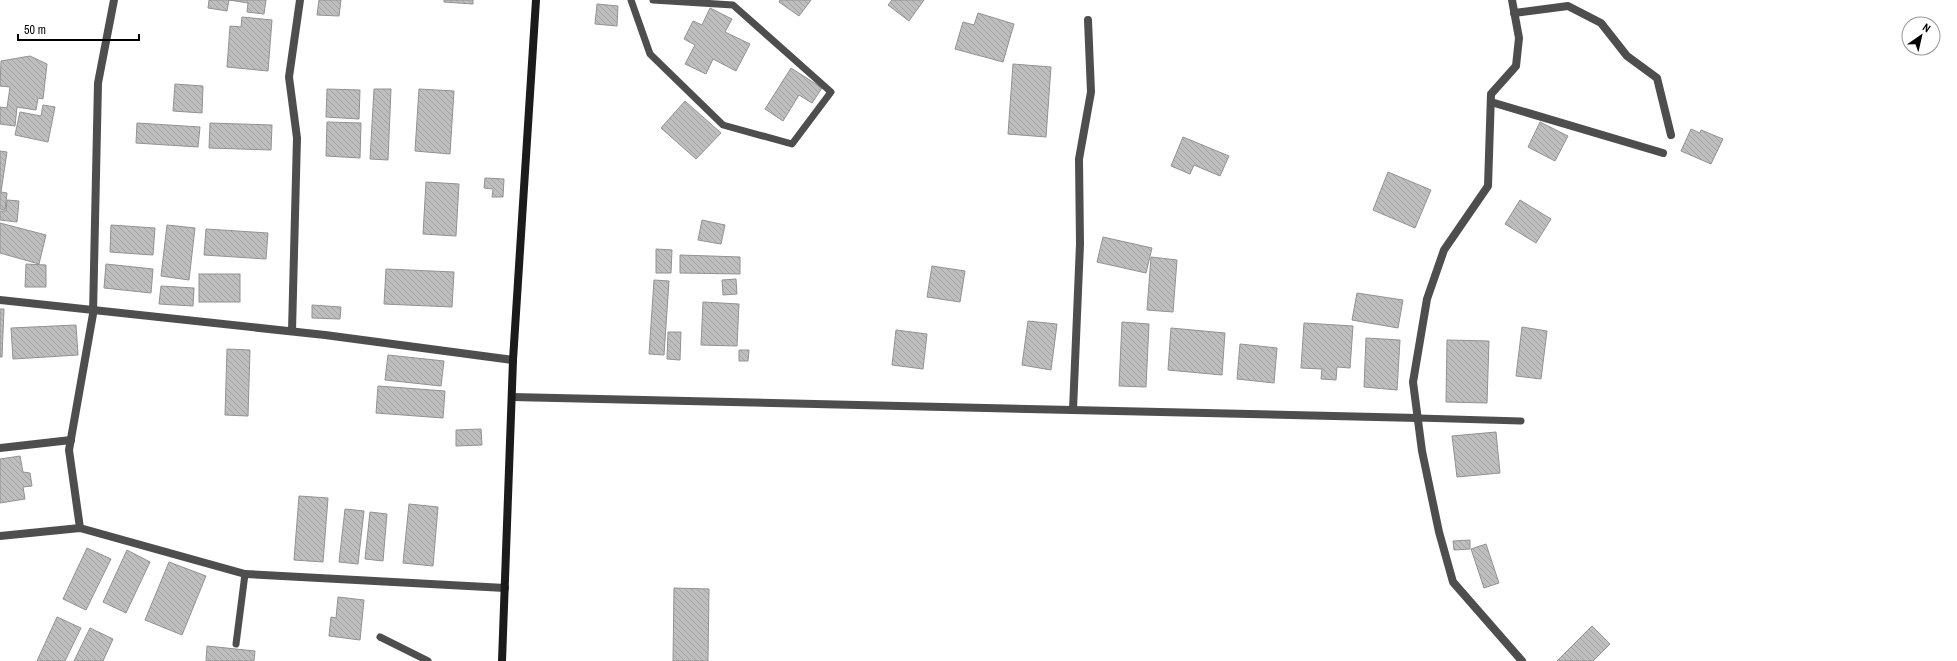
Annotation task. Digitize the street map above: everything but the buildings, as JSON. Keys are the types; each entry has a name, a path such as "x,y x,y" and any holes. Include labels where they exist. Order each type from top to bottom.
{"main road":[{"path":"502,661 513,360 536,0"}],"street":[{"path":"80,528 69,450 93,310 98,83 114,0"},
{"path":"292,331 297,138 289,77 300,0"},
{"path":"1512,0 1519,38 1516,66 1492,94 1488,186 1444,250 1427,299 1414,382 1422,451 1438,524 1453,582 1522,661"},
{"path":"1514,13 1568,6 1601,23 1627,56 1657,78 1671,135"},
{"path":"1073,410 1080,244 1079,159 1090,92 1088,20"},
{"path":"1491,102 1663,153"},
{"path":"0,300 292,331 513,360"},
{"path":"512,397 1418,418"},
{"path":"0,448 71,440"},
{"path":"0,536 80,528 245,574 505,588"}],"lane":[{"path":"631,0 650,54 723,125 792,144 831,92 733,6 653,0"},
{"path":"1418,418 1521,421"},
{"path":"236,644 245,574"},
{"path":"380,637 428,661"}]}
